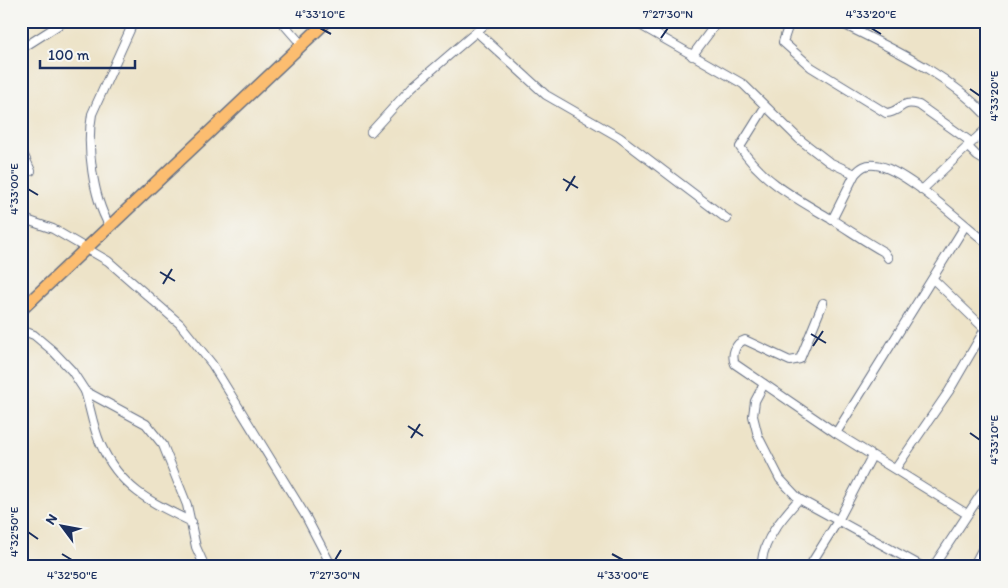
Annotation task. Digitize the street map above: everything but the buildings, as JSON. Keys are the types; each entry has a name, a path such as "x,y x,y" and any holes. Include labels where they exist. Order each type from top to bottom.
{"main road":[{"path":"21,310 327,21"}],"street":[{"path":"21,49 65,21"},
{"path":"109,225 98,198 89,129 92,114 134,21"},
{"path":"281,21 302,45"},
{"path":"372,132 412,87 478,33 489,21"},
{"path":"633,21 743,84 799,139 829,162 855,174"},
{"path":"692,56 718,21"},
{"path":"790,21 782,42 811,67 886,113 892,113 903,104 910,102 919,105 969,144 977,156 987,162"},
{"path":"837,21 896,51 957,87 987,116"},
{"path":"478,33 546,95 619,138 727,218"},
{"path":"765,107 740,147 745,155 758,170 798,201 884,252 888,258"},
{"path":"922,190 987,128"},
{"path":"21,149 30,166 30,171"},
{"path":"832,220 855,174 860,168 867,165 876,165 888,169 922,190 987,243"},
{"path":"21,218 54,228 108,261 180,324 212,364 305,515 332,567"},
{"path":"836,433 965,226"},
{"path":"896,468 950,391 986,330 933,279"},
{"path":"823,303 800,359 790,360 750,340 740,341 733,356 735,364 836,433 872,456 896,468 967,514"},
{"path":"21,330 34,335 54,351 72,371 85,390 100,443 123,481 156,505 192,522"},
{"path":"764,384 755,401 753,416 758,436 780,478 799,499 839,519 923,567"},
{"path":"85,390 146,424 163,445 192,522 196,547 206,567"},
{"path":"809,567 839,519 872,456"},
{"path":"933,567 987,485"},
{"path":"765,567 762,561 766,544 785,515 799,499"},
{"path":"973,567 987,540"}]}
